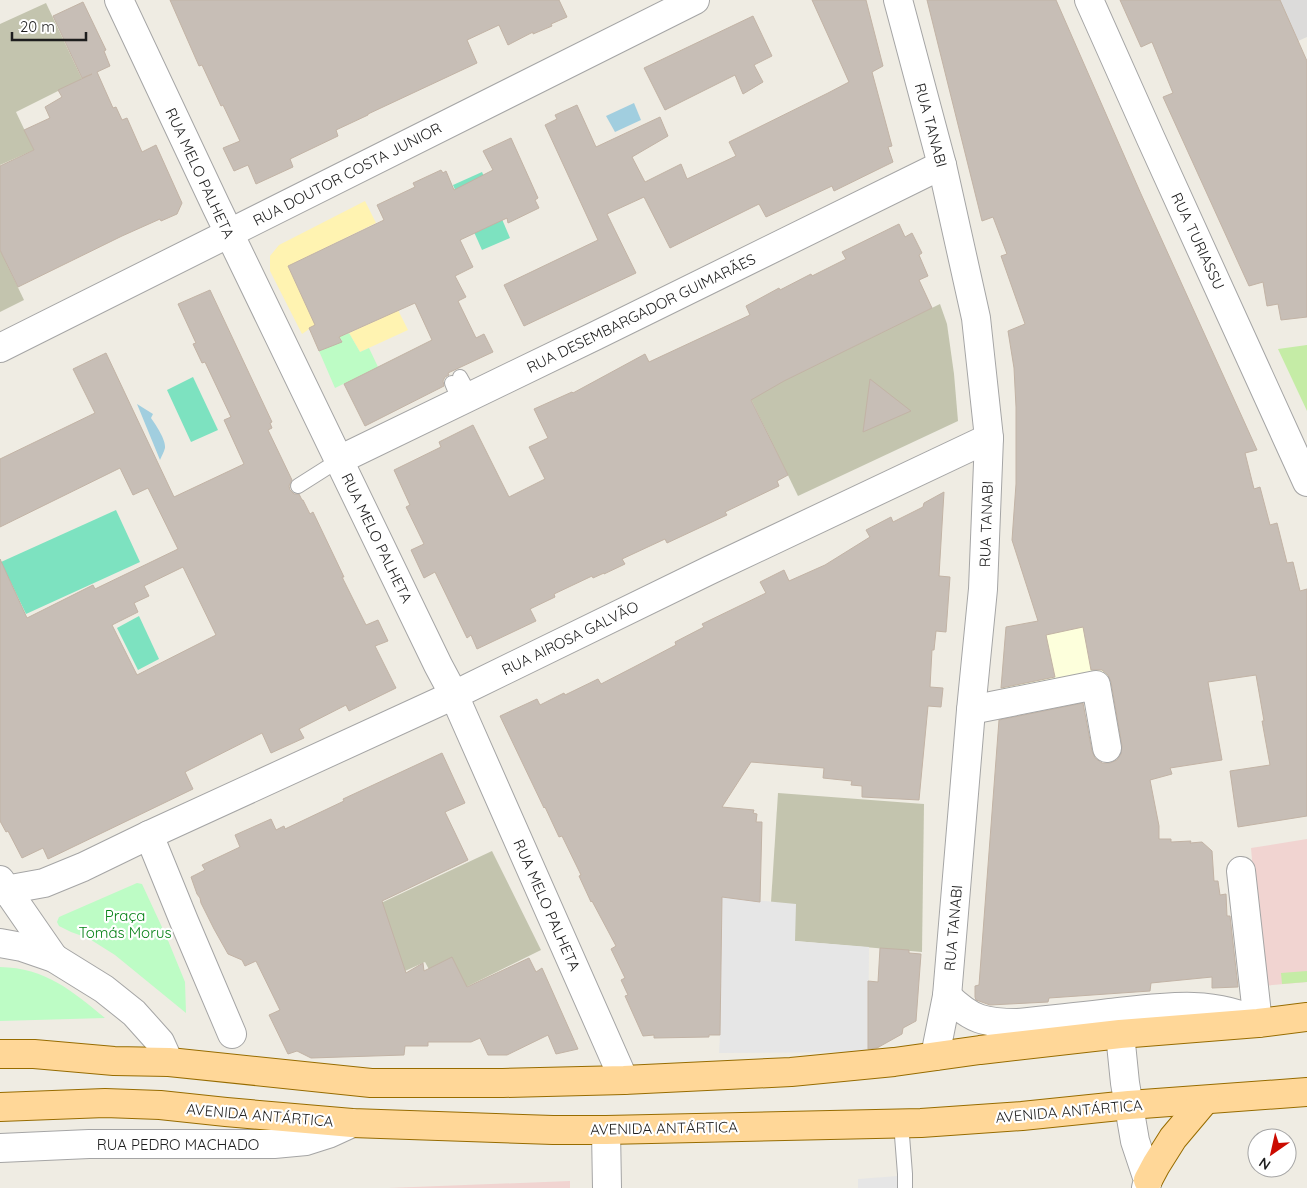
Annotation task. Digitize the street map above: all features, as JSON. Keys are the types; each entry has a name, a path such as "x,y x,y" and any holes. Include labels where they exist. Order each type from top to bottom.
{"main road":[{"path":"0,1054 34,1054 114,1061 169,1062 371,1083 503,1083 624,1080 791,1072 894,1062 1120,1034 1307,1016"},
{"name":"AVENIDA ANTÁRTICA","path":"11,1107 105,1103 160,1105 352,1123 606,1130 901,1123 1022,1116 1129,1105 1307,1092"},
{"path":"1147,1184 1173,1138 1205,1100"}],"street":[{"name":"RUA MELO PALHETA","path":"120,0 229,234 454,695 624,1080"},
{"name":"RUA DOUTOR COSTA JUNIOR","path":"0,348 695,0"},
{"name":"RUA TANABI","path":"898,0 942,165 976,318 989,438 983,589 947,996 935,1056"},
{"name":"RUA TURIASSU","path":"1089,0 1307,482"},
{"name":"RUA DESEMBARGADOR GUIMARÃES","path":"339,460 461,390 942,165"},
{"name":"RUA AIROSA GALVÃO","path":"149,835 454,695 989,438"},
{"path":"971,710 1096,685 1107,748"},
{"path":"2,887 44,883 149,835 232,1034"},
{"path":"1240,871 1258,1022"},
{"path":"2,887 54,958"},
{"path":"0,943 22,947 54,958 104,989 134,1013 160,1042 169,1062"},
{"path":"947,996 959,1007 977,1018 995,1023 1027,1022 1194,1007 1233,1012 1258,1022"},
{"path":"1120,1034 1135,1142 1147,1184"},
{"name":"RUA PEDRO MACHADO","path":"0,1148 89,1144 274,1144 306,1141 352,1123"},
{"path":"606,1130 607,1188"}],"lane":[{"path":"298,486 339,460"},
{"path":"901,1123 905,1187"}],"shaded area":[{"path":"1280,0 1307,0 1307,37 1298,41"},
{"path":"46,3 82,79 16,112 34,150 0,165 0,24"},
{"path":"0,250 24,300 0,312"},
{"path":"940,304 947,324 958,421 798,496 750,397"},
{"path":"1155,612 1163,664 1001,699 1005,643"},
{"path":"778,793 924,804 922,952 795,941 771,902"},
{"path":"1307,839 1307,982 1263,986 1251,848"},
{"path":"492,851 541,950 444,998 425,962 405,971 381,903"},
{"path":"722,897 796,904 795,941 869,947 868,1052 719,1053"},
{"path":"898,1176 899,1188 858,1188 858,1179"},
{"path":"570,1181 570,1188 388,1188"}],"green space":[{"path":"482,172 510,238 482,250 453,185"},
{"path":"349,333 360,352 369,348 378,367 335,388 319,351 342,341 339,337"},
{"path":"1307,345 1307,411 1278,349"},
{"path":"193,377 218,430 191,442 167,390"},
{"path":"116,510 140,562 26,614 1,562"},
{"path":"139,616 159,659 138,670 117,628"},
{"name":"Praça Tomás Morus","path":"137,883 142,884 185,982 186,1013 115,955 88,938 59,926 57,922 59,917"},
{"path":"0,967 16,968 45,976 69,990 105,1018 0,1021"},
{"path":"1307,971 1307,982 1282,984 1281,973"}],"sand":[{"path":"365,201 376,223 288,266 315,325 302,334 270,271 270,256 279,245"},
{"path":"396,306 408,330 360,352 349,333 382,318"}],"water":[{"path":"634,103 641,120 615,132 606,116"},
{"path":"137,404 153,414 151,418 165,445 165,450 160,460"}],"building":[{"path":"170,0 559,0 567,17 551,24 552,26 533,34 533,32 508,45 499,25 467,40 477,63 336,130 338,136 290,159 293,167 256,184 248,165 234,171 223,148 240,141 202,65 199,66"},
{"path":"812,0 866,0 883,66 872,72 892,146 888,147 893,162 834,191 832,186 766,217 759,204 670,248 644,197 607,214 636,273 524,326 504,285 598,240 545,125 557,119 555,115 577,105 596,147 660,117 668,136 632,157 645,182 681,164 687,179 736,156 729,142 849,82"},
{"path":"927,0 1056,0 1141,194 1257,450 1245,453 1254,489 1260,487 1270,525 1277,523 1287,563 1293,562 1300,591 1307,589 1307,816 1238,827 1230,771 1270,765 1256,675 1208,682 1222,760 1170,768 1172,774 1150,780 1159,826 1159,839 1171,839 1171,842 1202,842 1212,851 1214,881 1218,881 1220,895 1226,894 1227,916 1230,916 1238,987 1212,988 1212,977 1151,983 1150,991 1049,998 1048,1002 990,1005 976,1000 975,997 975,986 979,985 999,720 1083,703 1095,758 1102,763 1110,763 1117,760 1121,754 1122,746 1111,682 1108,675 1102,670 1091,670 1083,627 1046,635 1055,677 1001,688 1006,627 1038,621 1012,540 1016,484 1016,407 1014,368 1008,331 1025,324 1001,256 1007,254 993,217 982,221"},
{"path":"1120,0 1280,0 1307,61 1307,317 1281,320 1278,304 1267,306 1263,282 1249,286 1163,97 1173,93 1152,42 1141,47"},
{"path":"83,2 106,50 104,51 110,66 97,72 113,108 116,107 122,120 127,118 142,152 156,145 182,203 177,214 161,221 160,219 122,236 18,287 0,250 0,166 34,150 24,130 50,118 45,107 62,97 58,90 92,74 82,78 53,16"},
{"path":"753,16 772,56 754,65 763,82 743,94 735,75 665,110 644,68"},
{"path":"511,138 538,198 535,200 539,208 508,223 507,218 460,240 473,267 455,276 466,297 458,301 476,338 484,334 493,352 448,373 449,375 443,381 444,386 365,426 344,384 432,340 415,303 339,337 342,342 319,351 309,328 315,325 288,266 384,220 377,205 415,187 413,183 441,170 443,173 446,171 454,190 493,170 483,151"},
{"path":"899,224 905,237 912,233 922,253 919,255 928,276 919,280 932,308 784,381 751,400 788,475 777,481 779,486 725,512 727,515 667,543 665,539 622,559 625,564 593,578 592,576 554,594 555,597 530,609 536,621 477,649 471,635 467,638 435,572 424,578 411,550 424,544 406,507 410,505 394,470 441,447 439,442 473,425 509,497 545,479 529,447 548,438 534,409 573,393 645,354 649,362 750,315 746,306 779,288 780,290 846,259 842,252"},
{"path":"210,290 272,422 270,423 272,428 268,430 292,480 289,486 290,490 294,494 299,494 310,514 313,512 366,625 378,620 388,641 375,646 396,688 349,711 346,705 299,729 304,738 271,753 262,733 185,772 193,789 48,859 43,848 22,858 8,831 6,832 0,821 0,559 27,618 93,585 95,589 178,549 148,488 133,495 120,468 0,527 0,459 95,413 73,369 106,353 174,497 244,464 224,420 231,417 205,362 202,363 193,344 196,343 178,304","holes":["183,567 216,635 137,675 112,625 138,612 134,603 149,596 144,586"]},
{"path":"870,379 911,411 863,432"},
{"path":"944,492 939,576 950,577 946,632 936,631 934,650 932,650 930,687 943,688 941,707 928,706 919,800 862,797 862,786 851,785 852,781 823,778 824,768 751,762 722,807 754,810 753,813 757,814 756,822 762,822 760,902 722,897 720,1035 654,1038 654,1035 643,1036 625,996 628,995 621,980 625,978 611,949 616,946 591,902 579,876 581,875 562,836 559,837 544,808 500,716 537,699 540,705 598,679 601,684 676,645 675,642 704,627 702,624 766,593 760,582 784,570 789,581 825,565 870,537 866,530 891,517 893,522 923,507 924,503"},
{"path":"442,753 465,803 445,812 468,860 382,901 406,973 423,963 424,971 452,957 467,987 529,958 536,972 542,968 578,1049 556,1054 548,1035 507,1055 488,1055 480,1038 471,1042 428,1042 428,1046 405,1046 404,1055 311,1058 297,1051 288,1054 269,1015 280,1010 256,961 245,966 242,960 228,954 201,903 191,877 205,870 202,865 240,847 235,835 271,819 276,830 284,826 285,829 344,801 343,799"},
{"path":"880,948 909,950 909,953 921,954 916,1021 903,1028 902,1034 877,1048 868,1049 868,981 878,982"}]}
